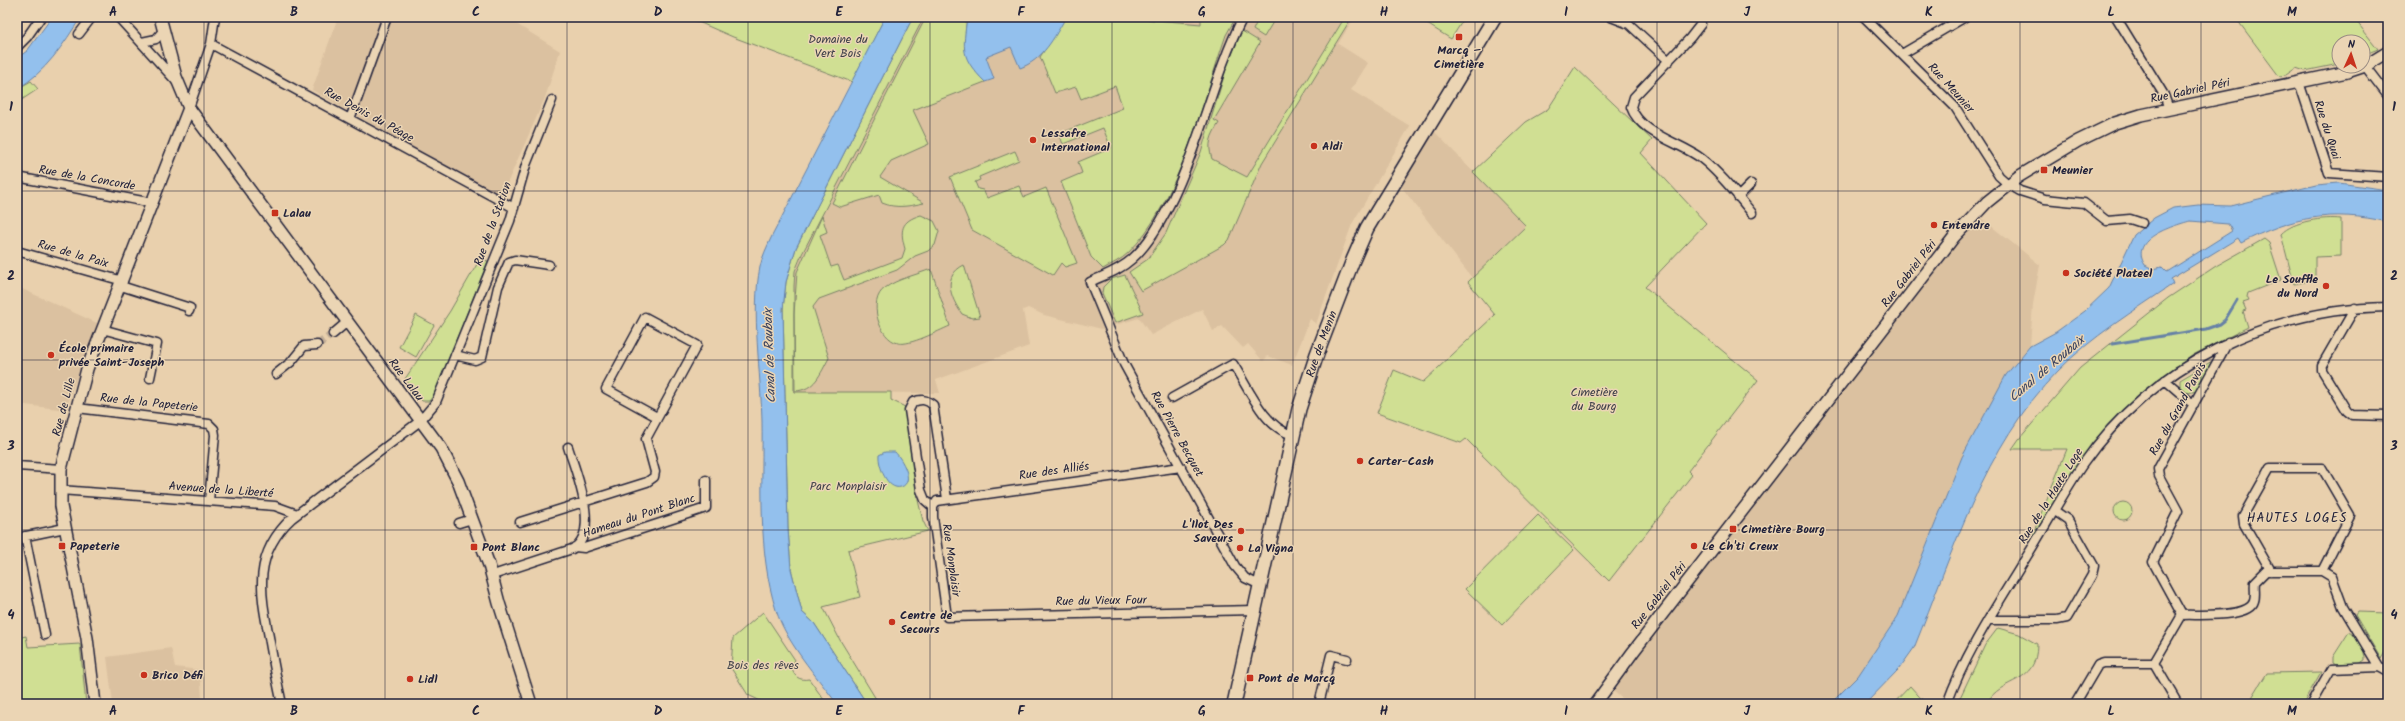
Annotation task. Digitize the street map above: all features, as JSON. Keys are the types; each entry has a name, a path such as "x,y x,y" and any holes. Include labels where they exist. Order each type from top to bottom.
{"main road":[{"name":"Rue Lalau","path":"160,17 178,83 189,108 420,421 453,469 493,575 499,603 531,704"},
{"name":"Rue de Menin","path":"1226,704 1256,584 1288,434 1316,332 1357,232 1378,193 1486,17"},
{"name":"Rue de Menin","path":"1288,434 1317,354 1367,228 1495,17"},
{"name":"Rue Gabriel Péri","path":"2371,62 2388,52"},
{"name":"Rue Gabriel Péri","path":"1595,704 1633,652 1954,237 1986,202 2008,184 2032,168 2098,130 2132,117 2337,74"},
{"name":"Rue de Lille","path":"94,704 89,648 65,528 60,490 61,469 87,369 102,329 122,284 189,108"},
{"name":"Rue de Menin","path":"1234,704 1250,610"},
{"name":"Rue Gabriel Péri","path":"1588,704 1633,652"}],"street":[{"path":"17,47 27,37 41,17"},
{"path":"79,34 92,17"},
{"path":"118,17 178,83"},
{"path":"189,108 211,44 215,17"},
{"path":"350,119 387,17"},
{"name":"Rue Pierre Becquet","path":"1243,17 1224,59 1190,160 1161,221 1133,258 1120,268 1090,282 1124,364 1239,572 1256,584"},
{"path":"1611,17 1629,24 1669,61"},
{"name":"Rue Meunier","path":"1864,17 1955,107 1999,176 2008,184"},
{"path":"1902,54 1965,17"},
{"path":"2116,17 2164,95 2169,109"},
{"path":"1701,24 1669,61 1634,97 1632,110 1655,134 1703,160 1752,213"},
{"path":"142,42 156,39 163,31"},
{"name":"Rue Denis du Péage","path":"211,44 514,208"},
{"path":"2371,74 2388,96"},
{"name":"Rue du Quai","path":"2299,82 2329,173 2388,177"},
{"name":"Rue de la Station","path":"420,421 436,402 514,208 526,165 552,100"},
{"name":"Rue de la Concorde","path":"17,177 153,203"},
{"path":"1738,197 1751,184"},
{"path":"2008,184 2045,199 2080,202 2107,221 2130,219 2142,223"},
{"name":"Rue de la Paix","path":"17,251 122,284 190,308 188,311"},
{"path":"455,355 474,360 482,357 498,287 509,262 515,260 549,265"},
{"name":"Rue de la Haute Loge","path":"1947,704 1959,674 1988,620 2083,464 2102,440 2137,403 2165,380 2205,354 2228,342 2260,329 2307,316 2355,308 2388,307"},
{"path":"2355,308 2322,365 2322,370 2347,411 2352,415 2388,416"},
{"path":"520,522 647,482 654,477 655,472 646,439 697,345 645,317 606,389 657,417"},
{"path":"333,334 347,322"},
{"path":"102,329 157,344 150,378"},
{"name":"Rue du Grand Pavois","path":"2182,615 2153,562 2178,512 2159,476 2158,469 2228,342"},
{"path":"276,374 291,362 304,346 317,345"},
{"path":"1172,398 1233,364 1269,421 1288,434"},
{"path":"2165,380 2194,405"},
{"path":"933,507 925,500 921,490 909,410 913,402 920,399 928,401 933,405 947,499"},
{"name":"Rue de la Papeterie","path":"77,408 209,424 214,429 215,435 209,501"},
{"path":"282,704 261,595 261,580 264,563 273,541 283,527 297,514 420,421"},
{"name":"Hameau du Pont Blanc","path":"568,447 585,502 582,536 575,547"},
{"path":"17,466 61,469"},
{"name":"Rue des Alliés","path":"933,507 937,501 947,499 1181,467"},
{"path":"2271,571 2244,524 2243,516 2268,471 2274,468 2322,468 2349,512 2348,520 2322,571"},
{"name":"Hameau du Pont Blanc","path":"493,575 575,547 584,548 706,508 706,480"},
{"name":"Avenue de la Liberté","path":"60,490 275,506 297,514"},
{"name":"Rue Monplaisir","path":"933,507 947,617"},
{"path":"1988,620 2057,620 2067,618 2092,575 2094,566 2068,520 2055,511"},
{"path":"459,523 472,520"},
{"path":"45,635 21,537 65,528"},
{"path":"2154,663 2182,615 2228,614 2246,610 2254,602 2254,582 2266,571 2322,571 2335,581 2343,607 2379,667 2388,672"},
{"name":"Rue du Vieux Four","path":"947,617 1250,610"},
{"path":"1320,704 1331,655 1347,659"},
{"path":"2075,704 2096,667 2104,663 2154,663"},
{"path":"2154,663 2178,704"},
{"path":"2311,704 2331,669 2379,667"}],"shaded area":[{"path":"338,17 505,17 560,51 545,98 501,197 312,90"},
{"path":"924,17 1355,17 1338,44 1368,63 1351,90 1410,126 1352,224 1316,324 1310,319 1292,365 1268,356 1263,361 1248,344 1243,348 1222,326 1213,331 1202,309 1151,335 1139,318 1102,329 1044,315 1028,308 1023,310 1029,346 936,380 940,393 794,392 793,314 795,271 822,212"},
{"path":"1434,131 1526,226 1472,278 1400,185"},
{"path":"1981,218 2040,265 2033,304 2030,346 2015,363 1962,457 1898,616 1858,676 1830,704 1629,704 1613,691 1636,659 1952,250"},
{"name":"École primaire privée Saint-Joseph","path":"20,288 99,324 73,387 66,410 17,404 17,298"},
{"path":"171,648 175,667 200,670 202,699 113,704 107,657"}],"green space":[{"name":"Domaine du Vert Bois","path":"687,17 885,17 852,82 733,37"},
{"name":"Parc Monplaisir","path":"913,17 924,17 802,254 795,271 794,392 891,392 891,400 905,407 917,496 923,521 928,531 848,550 860,597 823,607 840,640 879,704 867,704 814,623 802,612 791,569 788,529 783,309 786,282 796,248"},
{"path":"926,17 967,17 965,36 969,60 985,82 913,110 929,144 891,161 880,177 924,203 908,206 887,205 882,203 879,195 840,207 832,203"},
{"path":"1066,17 1121,17 1201,24 1201,17 1236,17 1226,35 1188,150 1162,207 1146,232 1128,253 1103,269 1091,257 1061,182 1082,173 1078,162 1111,148 1103,128 1063,144 1059,134 1123,108 1115,86 1081,99 1076,87 1055,93 1040,57"},
{"path":"1259,17 1276,17 1264,37 1253,30"},
{"path":"1345,17 1352,17 1262,163 1229,240 1224,245 1141,291 1129,272 1148,259 1166,233 1201,152 1227,66 1242,31 1260,42 1214,120 1219,123 1212,136 1210,149 1212,159 1247,177"},
{"path":"1416,17 1465,17 1451,39"},
{"path":"2235,17 2353,17 2366,34 2331,34 2331,66 2305,71 2296,68 2286,75 2279,76"},
{"path":"2371,40 2378,49 2371,52"},
{"name":"Cimetière du Bourg","path":"1575,67 1652,140 1641,153 1706,223 1645,287 1758,380 1688,471 1692,475 1609,581 1466,439 1461,443 1377,413 1394,370 1423,382 1495,315 1468,282 1526,226 1473,172 1526,122 1548,109"},
{"path":"31,81 38,89 17,103 17,89"},
{"path":"1015,151 1019,160 979,177 980,180 975,182 978,189 983,190 987,198 1019,186 1024,197 1046,188 1077,263 1065,267 1061,263 1053,275 972,230 950,177"},
{"path":"921,215 934,221 939,231 935,245 928,251 915,256 897,270 819,299 813,307 829,358 820,375 812,384 807,388 795,391 794,314 797,272 822,216 827,232 820,235 831,267 838,265 844,280 902,258 905,249 902,237 903,228 909,220"},
{"path":"2318,219 2341,219 2341,256 2315,257 2315,280 2294,284 2281,234 2293,226 2309,221"},
{"path":"2264,239 2269,243 2281,280 2248,293 2247,297 2249,301 2243,303 2246,310 2243,311 2248,327 2193,355 2132,401 2100,436 2071,475 2030,541 2067,449 2012,449 2019,439 2080,368 2168,298 2216,266"},
{"path":"480,259 488,261 434,395 429,401 422,401 405,379 450,311"},
{"path":"964,265 980,317 972,318 962,314 954,301 950,287 951,281 957,270"},
{"path":"931,269 950,326 924,338 910,342 898,343 891,340 881,327 876,310 877,301 880,294 885,288 895,282"},
{"path":"1125,275 1143,313 1115,323 1102,293 1103,287 1111,279"},
{"path":"416,315 434,325 416,357 399,347"},
{"path":"2212,361 2197,391 2188,393 2180,389 2180,380"},
{"path":"2123,502 2129,505 2132,511 2129,517 2123,520 2117,517 2114,511 2117,505"},
{"path":"1538,515 1574,550 1502,625 1465,589"},
{"name":"Bois des rêves","path":"763,612 795,660 792,665 792,669 795,675 802,679 809,679 827,704 767,704 748,695 731,668 733,638"},
{"path":"2357,612 2388,613 2388,647 2381,659 2355,615"},
{"path":"1998,628 2019,634 2037,644 2035,658 2031,667 2018,679 2001,688 1986,704 1957,704 1985,645"},
{"path":"2349,632 2355,636 2360,644 2365,660 2359,664 2336,664 2333,662 2333,657"},
{"path":"26,636 28,647 80,644 86,704 17,704 17,638"},
{"path":"2321,672 2303,704 2248,704 2267,673"},
{"path":"1910,686 1926,704 1893,704"}],"water":[{"path":"52,17 81,17 60,48 37,75 17,89 17,58 27,51"},
{"name":"Canal de Roubaix","path":"885,17 913,17 796,248 786,282 783,309 788,529 791,569 802,612 814,623 867,704 837,704 787,635 776,610 770,587 763,540 762,421 756,323 757,284 761,263 771,238"},
{"path":"967,17 1066,17 1057,33 1041,54 1035,60 1020,68 1011,47 986,57 994,79 985,82 971,66 965,52 964,45"},
{"name":"Canal de Roubaix","path":"2339,183 2388,190 2388,222 2348,216 2330,216 2312,218 2277,227 2241,243 2238,238 2171,279 2173,284 2113,325 2084,347 2058,371 2032,400 2010,432 1990,466 1957,538 1914,648 1899,669 1865,704 1830,704 1858,676 1898,616 1962,457 2006,375 2030,346 2056,332 2085,311 2109,288 2134,235 2154,218 2173,208 2198,205 2230,206 2316,185","holes":["2190,221 2228,224 2232,231 2167,272 2162,267 2153,269 2145,265 2141,256 2142,248 2147,241 2154,235 2173,226"]},
{"path":"885,452 895,452 901,459 906,470 907,480 901,487 892,485 884,476 880,465 879,455"}],"waterway":[{"path":"2112,344 2206,329 2220,324 2225,320 2237,300"}],"tunnel":[{"path":"317,345 333,334"}],"place":[{"name":"Marcq – Cimetière","path":"1459,37"},
{"name":"Lessafre International","path":"1033,140"},
{"name":"Aldi","path":"1314,146"},
{"name":"Meunier","path":"2044,170"},
{"name":"Lalau","path":"275,213"},
{"name":"Entendre","path":"1934,225"},
{"name":"Société Plateel","path":"2066,273"},
{"name":"Le Souffle du Nord","path":"2326,286"},
{"name":"École primaire privée Saint-Joseph","path":"51,355"},
{"name":"Carter-Cash","path":"1360,461"},
{"name":"Cimetière Bourg","path":"1733,529"},
{"name":"L'Ilot Des Saveurs","path":"1241,531"},
{"name":"Papeterie","path":"62,546"},
{"name":"Le Ch'ti Creux","path":"1694,546"},
{"name":"Pont Blanc","path":"474,547"},
{"name":"La Vigna","path":"1240,548"},
{"name":"Centre de Secours","path":"892,622"},
{"name":"Brico Défi","path":"144,675"},
{"name":"Pont de Marcq","path":"1250,678"},
{"name":"Lidl","path":"410,679"}],"district":[{"name":"HAUTES LOGES","path":"2297,518"}]}
